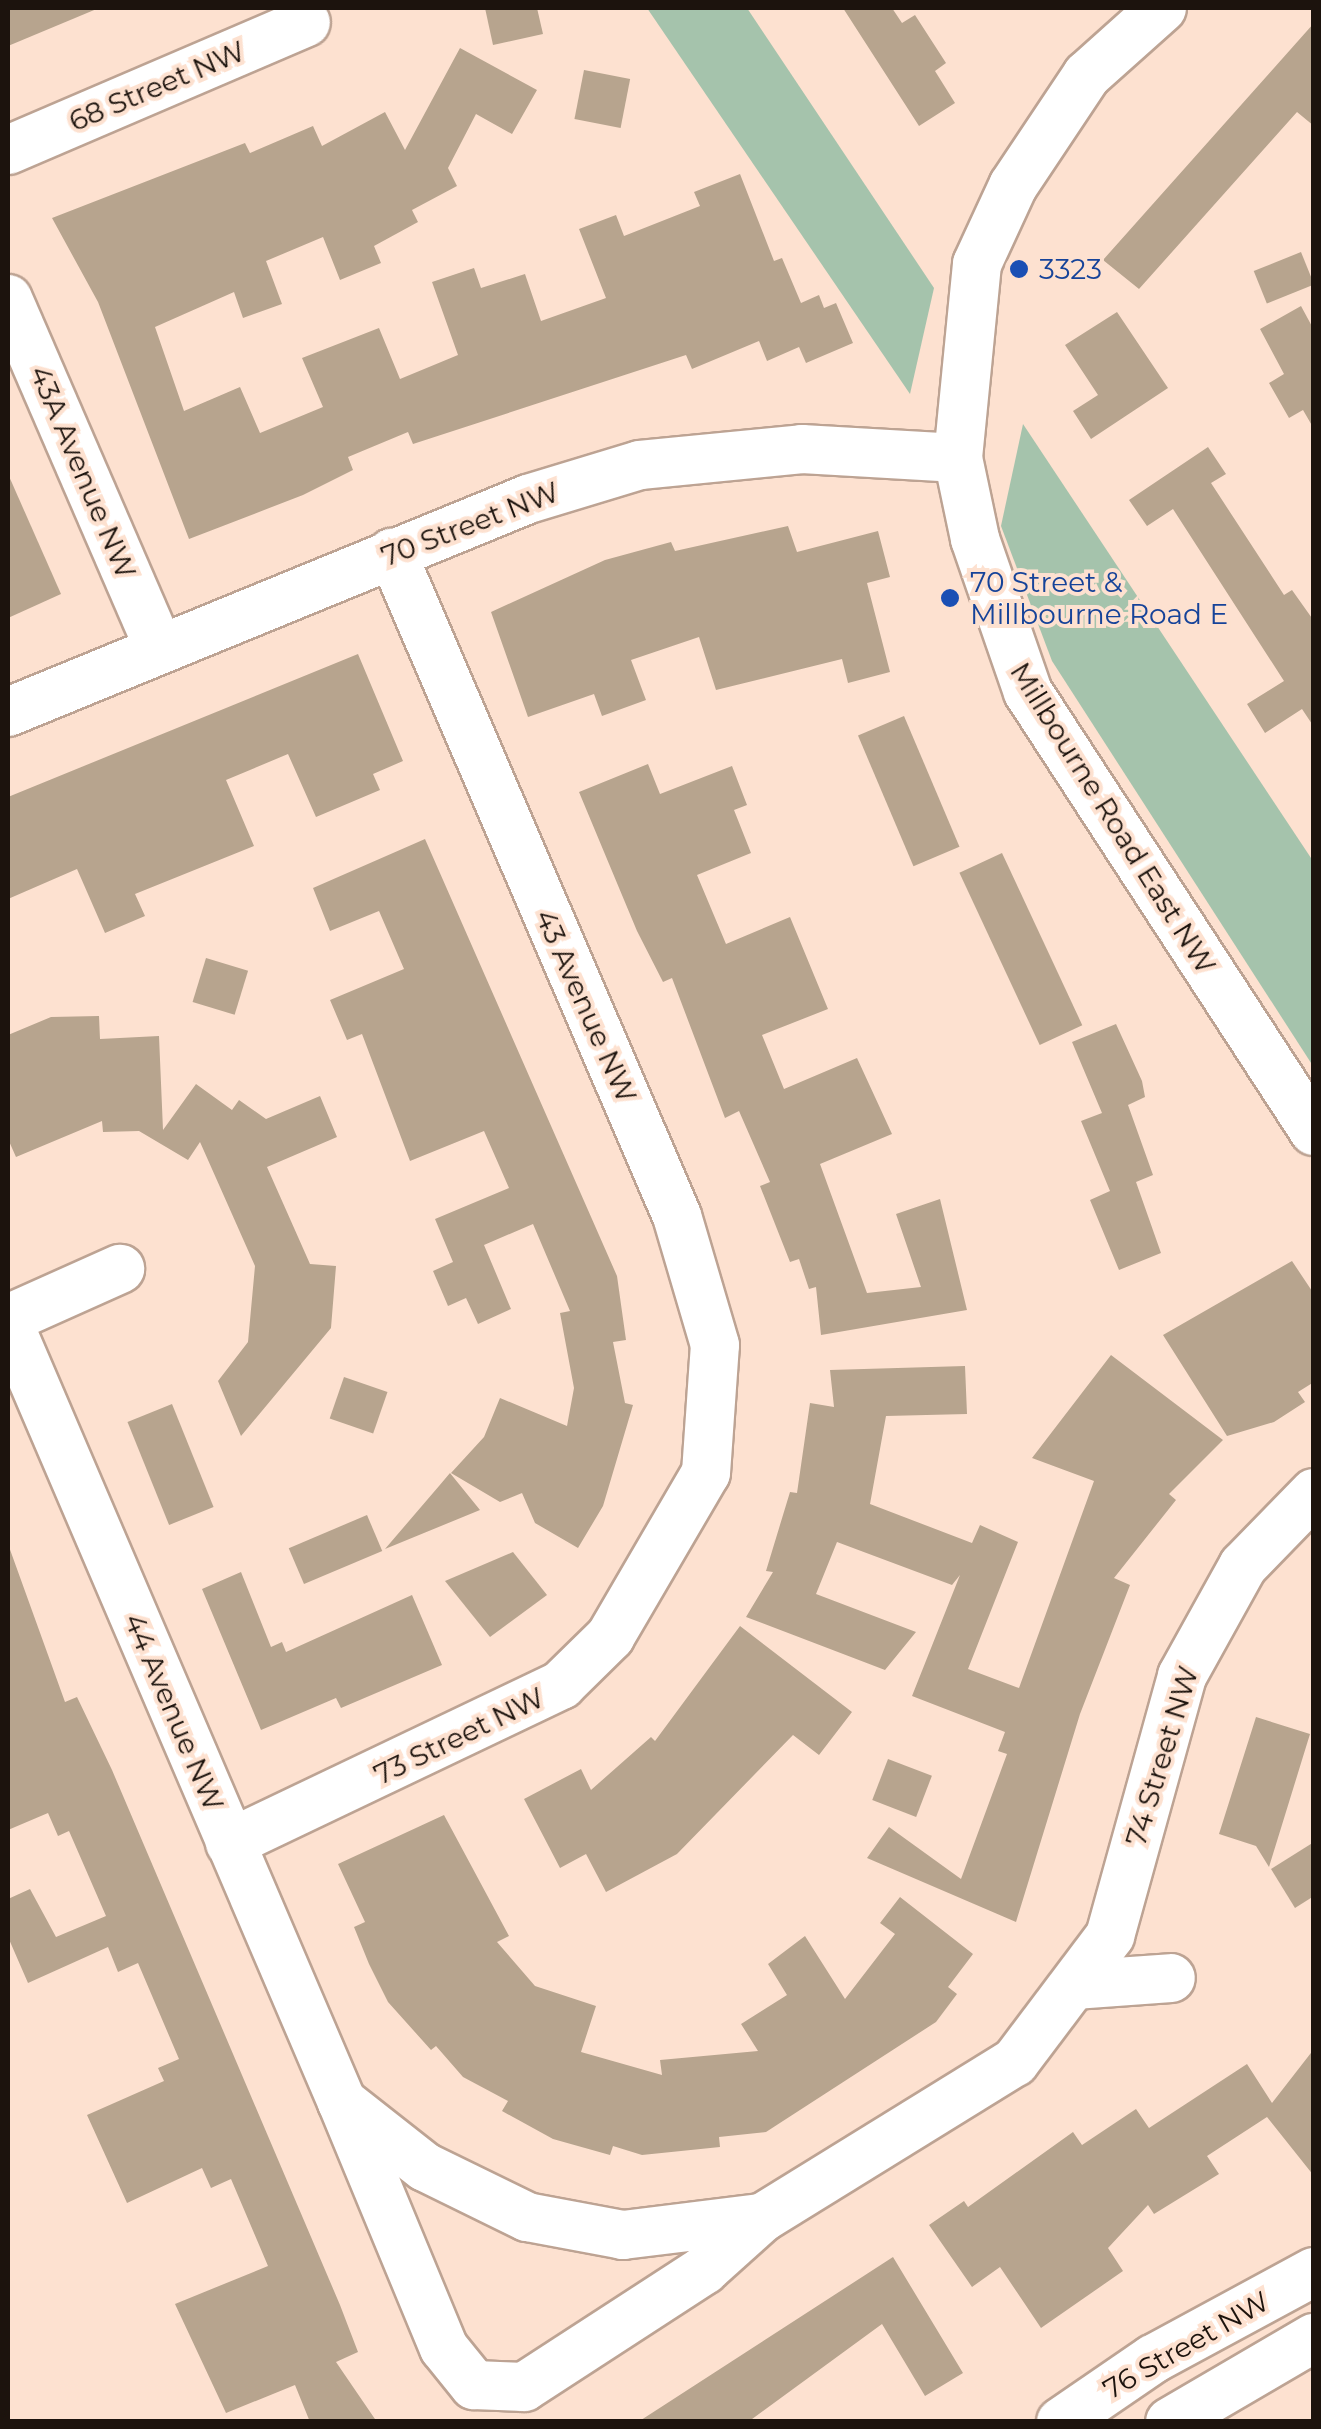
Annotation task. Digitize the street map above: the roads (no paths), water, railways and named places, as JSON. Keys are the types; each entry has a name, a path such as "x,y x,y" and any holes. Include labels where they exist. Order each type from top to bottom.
{"street":[{"name":"Millbourne Road East NW","path":"1162,8 1086,75 1013,186 984,249 964,341 958,458 975,538 1028,692 1314,1131"},
{"name":"68 Street NW","path":"8,150 306,22"},
{"name":"43A Avenue NW","path":"8,298 158,646"},
{"name":"70 Street NW","path":"8,712 158,646 392,553 640,465 802,449 958,458"},
{"name":"43 Avenue NW","path":"392,553 677,1216 715,1345 706,1474"},
{"name":"44 Avenue NW","path":"120,1269 8,1320 444,2348 474,2385"},
{"name":"73 Street NW","path":"230,1843 561,1685 610,1637 706,1474"},
{"name":"74 Street NW","path":"474,2385 524,2387 704,2270 762,2218 1016,2062 1110,1936 1182,1676 1243,1566 1314,1493"},
{"path":"1074,1985 1171,1978"},
{"name":"44 Avenue NW","path":"342,2102 425,2167 527,2217"},
{"name":"74 Street NW","path":"527,2217 622,2235 762,2218"},
{"name":"76 Street NW","path":"1060,2422 1152,2359 1314,2272"},
{"name":"76 Street NW","path":"1170,2422 1314,2338"}],"place":[{"name":"3323","path":"1019,269"},
{"name":"70 Street & Millbourne Road E","path":"950,598"}]}
